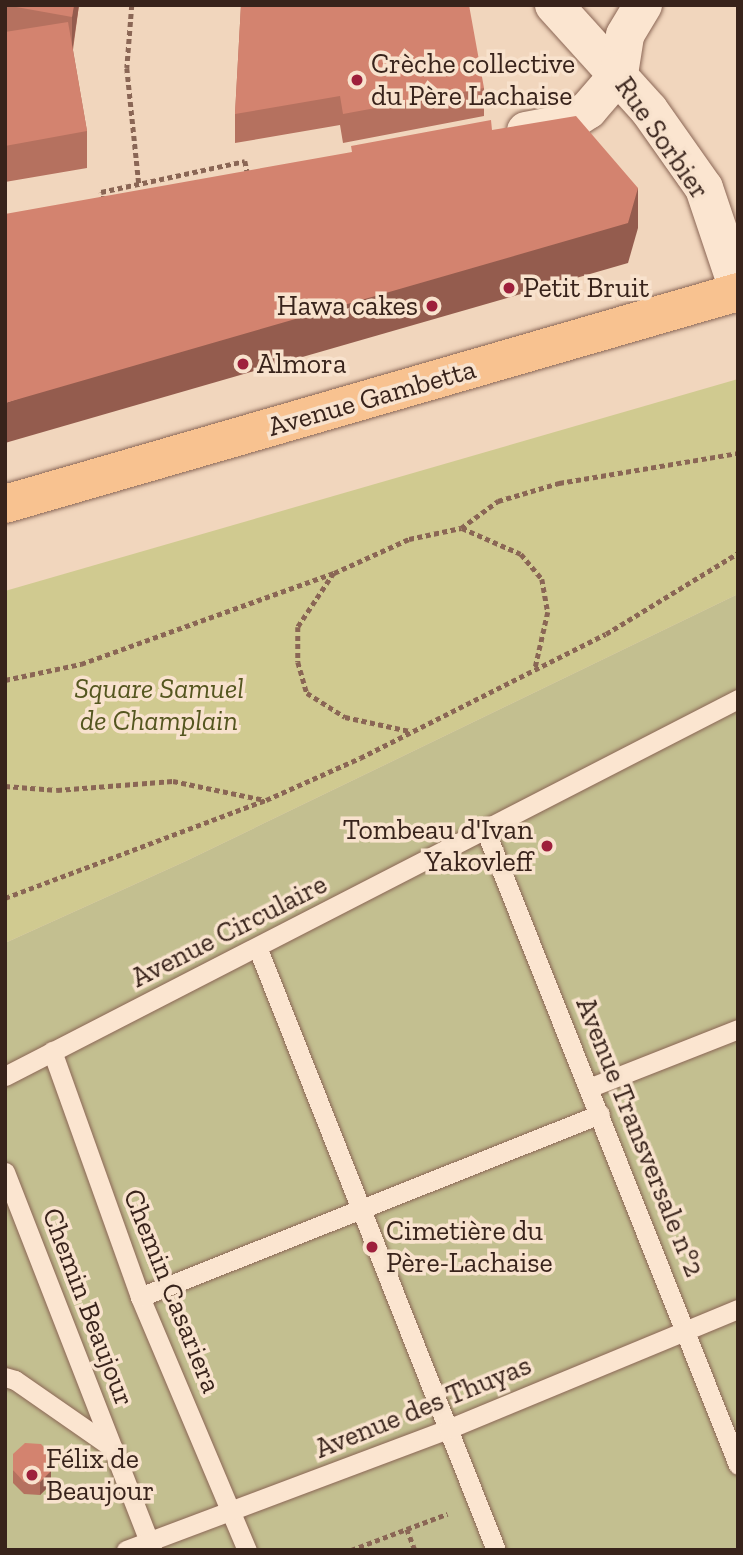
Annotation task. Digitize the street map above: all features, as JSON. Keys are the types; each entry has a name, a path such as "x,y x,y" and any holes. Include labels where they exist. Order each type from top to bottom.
{"main road":[{"name":"Avenue Gambetta","path":"5,504 738,291"}],"street":[{"name":"Rue Sorbier","path":"554,5 619,74 704,188 738,291"},
{"path":"488,138 568,123 588,110 619,74 625,35 643,5"}],"lane":[{"name":"Avenue Circulaire","path":"5,1076 485,832 738,698"},
{"name":"Avenue Transversale n°2","path":"485,832 591,1087 738,1465"},
{"path":"257,949 358,1209 496,1550"},
{"path":"591,1087 738,1029"},
{"name":"Chemin Casariera","path":"52,1051 140,1297 247,1550"},
{"path":"140,1297 600,1114"},
{"name":"Chemin Beaujour","path":"5,1172 150,1545"},
{"name":"Avenue des Thuyas","path":"126,1550 150,1545 448,1429 738,1309"},
{"path":"5,1377 15,1380 113,1448"}],"path":[{"path":"132,5 127,68 139,185"},
{"path":"104,212 101,192 244,161 250,185"},
{"path":"5,680 81,664 334,573 409,539 461,528 498,501 559,482 738,453"},
{"path":"461,528 521,554 541,579 548,612 535,669"},
{"path":"5,898 266,800 606,634 738,553"},
{"path":"334,573 298,627 298,662 307,693 345,717 411,731"},
{"path":"5,786 57,790 173,781 266,800"},
{"path":"351,1550 478,1503"},
{"path":"407,1529 415,1550"},
{"path":"371,1543 374,1550"}],"green space":[{"name":"Square Samuel de Champlain","path":"738,379 738,594 186,861 5,943 5,591"}],"shaded area":[{"name":"Cimetière du Père-Lachaise","path":"738,594 738,1550 5,1550 5,943 186,861"}],"building":[{"path":"5,5 74,5 72,17"},
{"name":"Crèche collective du Père Lachaise","path":"241,5 469,5 484,88 343,114 340,96 235,114"},
{"path":"68,22 87,131 5,146 5,32"},
{"path":"576,116 638,188 628,223 5,403 5,214 352,152 351,146 491,120 492,130"},
{"name":"Félix de Beaujour","path":"25,1443 41,1444 51,1455 51,1471 40,1482 24,1482 13,1470 13,1454"}],"place":[{"name":"Crèche collective du Père Lachaise","path":"357,80"},
{"name":"Petit Bruit","path":"509,288"},
{"name":"Hawa cakes","path":"432,306"},
{"name":"Almora","path":"243,364"},
{"name":"Tombeau d'Ivan Yakovleff","path":"547,846"},
{"name":"Cimetière du Père-Lachaise","path":"372,1247"},
{"name":"Félix de Beaujour","path":"32,1475"}]}
